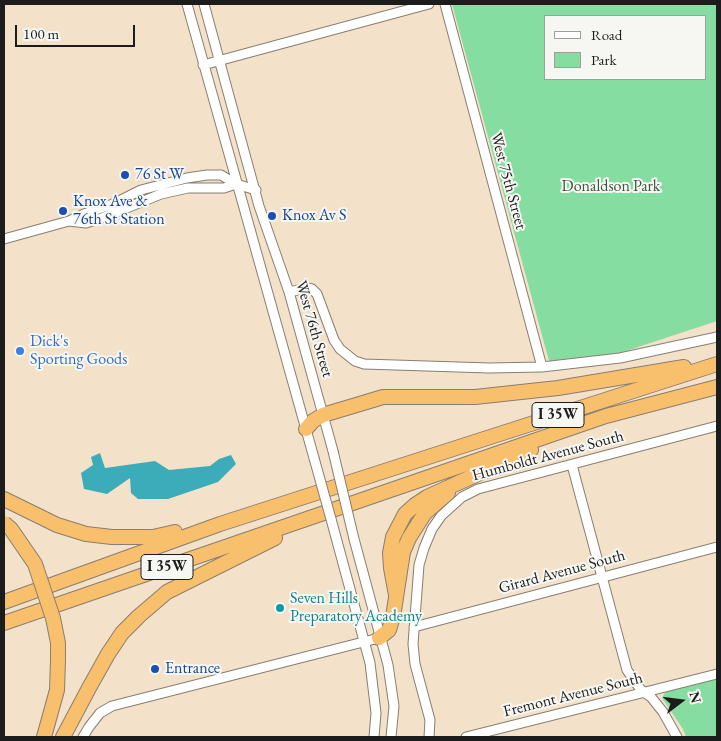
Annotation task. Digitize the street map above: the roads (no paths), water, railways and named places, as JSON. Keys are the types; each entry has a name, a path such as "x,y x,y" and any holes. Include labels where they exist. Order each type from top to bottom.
{"highway":[{"path":"306,429 313,420 323,415 383,397 475,397 558,388 717,363"},
{"name":"I 35W","path":"4,602 220,524 717,363"},
{"name":"I 35W","path":"4,623 606,416 717,387"},
{"path":"379,638 389,630 396,595 390,553 397,526 405,514 428,497 606,416"},
{"path":"4,499 57,525 86,534 112,537 153,537 220,524"},
{"path":"63,737 89,688 122,633 167,592 329,511"},
{"path":"4,522 35,564 53,618 58,643 57,690 44,737"},
{"path":"40,737 49,713 58,663"}],"street":[{"name":"West 76th Street","path":"187,4 370,663 376,713 374,737"},
{"name":"West 76th Street","path":"204,4 259,206 289,292 333,451 379,638 388,665 394,706 391,737"},
{"path":"203,65 429,4"},
{"name":"West 75th Street","path":"445,4 542,367"},
{"path":"4,240 69,221 113,204 141,190 165,183 208,175 221,175 236,184 256,190"},
{"path":"289,292 307,288 312,289 317,294 334,340 340,349 355,361 364,364 542,367 620,358 717,337"},
{"name":"Humboldt Avenue South","path":"429,737 430,720 413,653 414,627 419,565 432,529 441,516 462,498 478,489 717,426"},
{"path":"572,465 626,670 633,681 651,697 663,712 677,737"},
{"name":"Girard Avenue South","path":"414,627 717,547"},
{"path":"83,737 100,713 112,706 379,638"},
{"name":"Fremont Avenue South","path":"466,737 717,674"}],"water":[{"path":"100,453 105,468 155,461 169,470 210,466 219,459 231,455 236,464 218,482 168,499 138,499 131,493 130,478 107,494 84,489 81,473 93,465 91,457"}],"place":[{"name":"76 St W","path":"125,175"},
{"name":"Knox Ave & 76th St Station","path":"63,211"},
{"name":"Knox Av S","path":"272,216"},
{"name":"Dick's Sporting Goods","path":"20,351"},
{"name":"Seven Hills Preparatory Academy","path":"280,608"},
{"name":"Entrance","path":"155,669"}],"park label":[{"name":"Donaldson Park","path":"611,187"}]}
